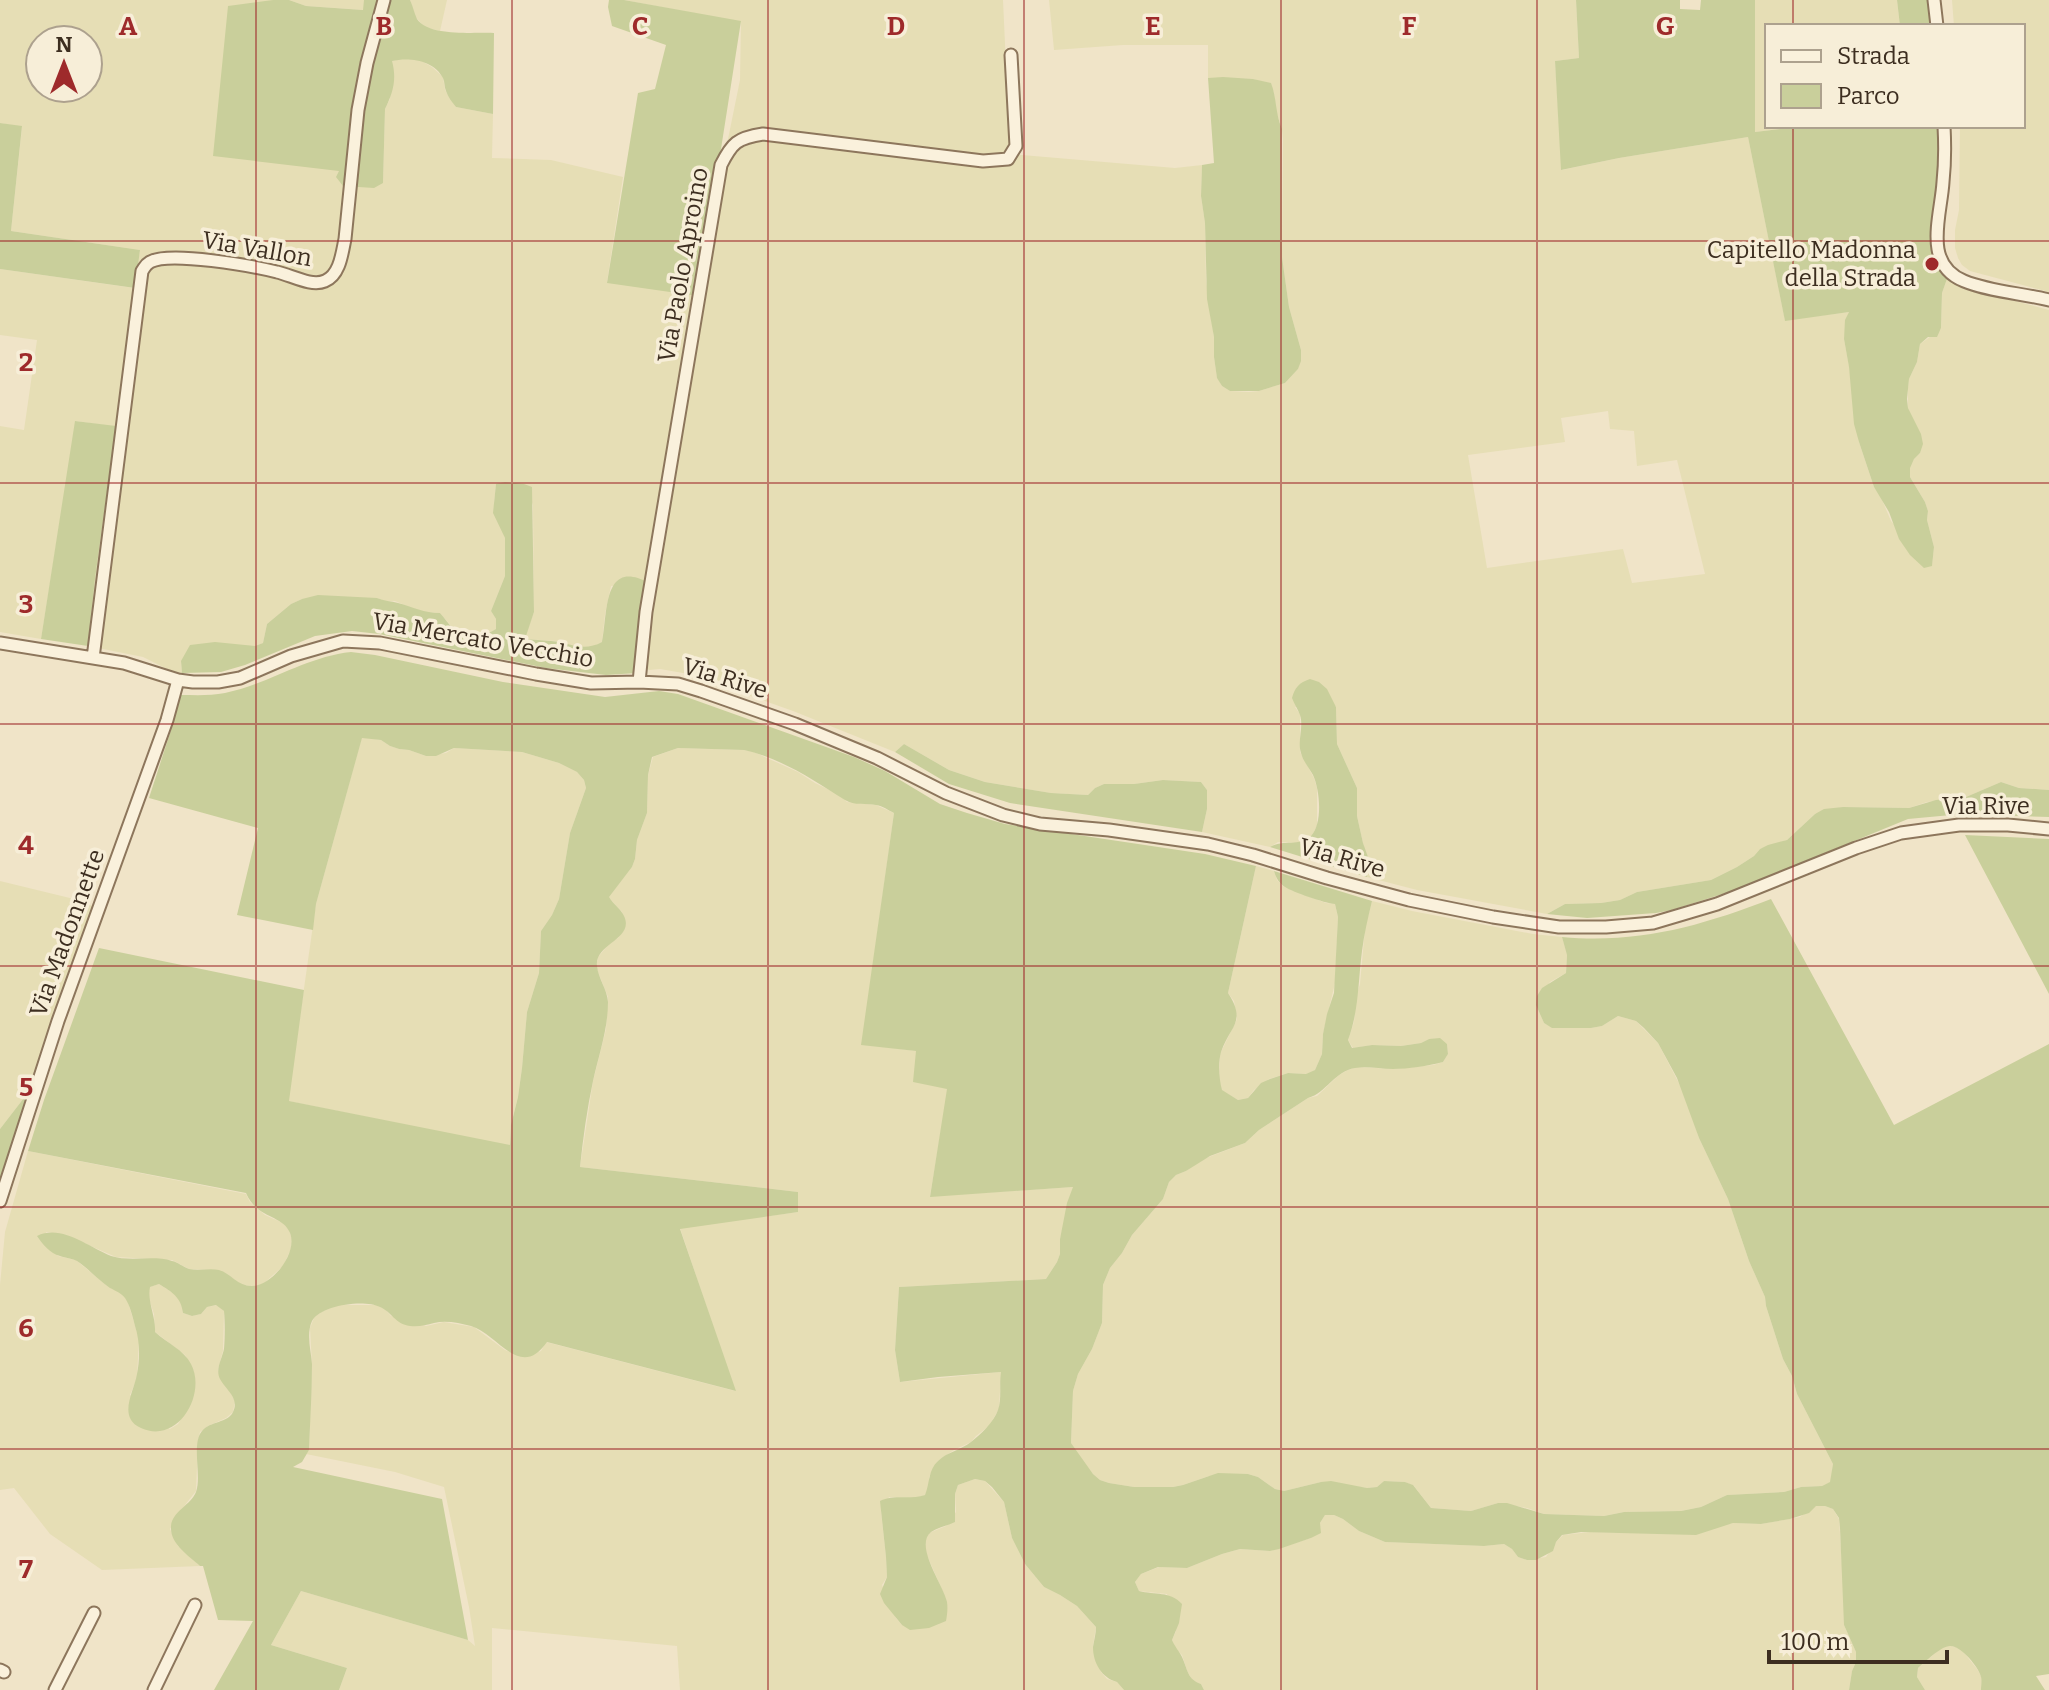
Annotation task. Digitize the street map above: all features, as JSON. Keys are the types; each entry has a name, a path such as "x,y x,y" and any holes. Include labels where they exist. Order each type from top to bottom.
{"street":[{"name":"Via Vallon","path":"93,658 142,271 146,264 163,259 230,262 313,283 322,283 335,273 345,239 362,89 384,0"},
{"path":"1934,0 1937,24"},
{"name":"Via Paolo Aproino","path":"637,682 721,165 729,148 743,137 763,134 983,161 1008,159 1016,146 1011,55"},
{"path":"1944,128 1943,183 1937,237 1942,263 1963,281 2049,300"},
{"name":"Via Mercato Vecchio","path":"0,643 124,663 178,680 218,682 240,678 300,652 343,641 380,643 561,679 591,683 637,682"},
{"name":"Via Madonnette","path":"0,1201 58,1021 167,720 178,680"},
{"name":"Via Rive","path":"637,682 678,684 783,720 1003,815 1040,824 1208,844 1409,900 1559,927 1653,923 1731,899 1901,833 1959,825 2049,829"},
{"path":"154,1690 195,1605"},
{"path":"55,1690 94,1613"}],"shaded area":[{"path":"0,0 273,0 269,2 340,171 383,183 385,109 390,99 392,61 418,59 443,77 445,90 456,107 493,114 492,158 551,160 623,177 607,282 714,208 740,80 741,22 624,0 1003,0 1010,154 1175,168 1202,165 1206,280 1217,377 1222,386 1230,391 1249,392 1285,383 1298,369 1301,350 1289,307 1282,257 1283,140 1274,92 1253,79 1208,78 1208,45 1123,45 1054,50 1049,0 1576,0 1579,58 1555,61 1562,170 1748,137 1785,320 1849,312 1844,339 1859,442 1874,487 1891,521 1932,565 1934,547 1927,520 1928,511 1910,477 1909,468 1920,453 1908,408 1908,388 1920,344 1941,329 1942,293 1948,276 1963,287 2049,310 2049,790 2019,788 2001,782 1966,797 1927,802 1909,808 1843,807 1815,814 1787,840 1760,849 1737,867 1711,880 1637,892 1620,900 1565,904 1547,914 1417,890 1367,877 1369,870 1357,816 1357,788 1337,744 1336,706 1295,707 1300,714 1300,752 1317,788 1317,826 1306,840 1278,842 1270,847 1202,832 1207,790 1201,782 1163,780 1104,784 1088,795 1051,793 985,782 949,770 904,744 895,752 703,679 660,669 649,670 643,665 649,583 611,586 602,642 592,647 524,639 534,612 533,505 524,484 505,482 496,485 494,503 497,521 505,538 505,576 491,611 496,619 496,629 488,634 470,636 452,627 440,613 421,612 395,601 377,598 302,599 267,624 263,643 181,661 182,673 173,672 143,657 88,646 116,427 76,421 41,639 0,632 0,426 24,430 37,340 0,335 0,269 134,288 140,250 11,231 22,127 0,123","holes":["1608,411 1610,429 1634,431 1637,466 1677,460 1705,574 1632,583 1623,549 1487,568 1468,455 1565,442 1561,418"]},
{"path":"289,0 364,0 364,10 306,6"},
{"path":"410,0 447,0 440,31 424,27 415,16"},
{"path":"1755,0 1897,0 1900,24 1765,24 1765,128 1790,128 1755,132"},
{"path":"1952,0 2049,0 2049,292 1970,271 1958,258 1955,230 1959,210 1960,128 2025,128 2025,24 1954,24"},
{"path":"362,737 381,740 390,746 426,756 446,753 454,748 522,752 559,763 577,772 584,780 586,788 570,833 559,899 541,931 539,973 527,1012 510,1146 288,1101 316,904"},
{"path":"678,748 754,752 798,772 847,802 876,805 894,813 862,1044 916,1051 948,1089 930,1196 1074,1187 1060,1239 1060,1254 1046,1279 899,1287 895,1350 900,1382 1001,1372 999,1409 989,1426 971,1442 938,1461 929,1477 925,1495 917,1498 889,1497 881,1511 887,1577 882,1585 896,1618 902,1625 944,1594 925,1551 925,1541 929,1533 946,1526 956,1512 958,1485 975,1479 985,1481 1004,1502 1012,1538 1025,1564 1044,1587 1077,1606 1096,1627 1093,1646 1101,1672 1124,1690 680,1690 677,1646 492,1628 492,1690 339,1690 347,1668 271,1645 301,1591 468,1640 475,1646 444,1487 395,1472 306,1454 309,1450 312,1365 310,1328 321,1312 338,1305 376,1305 391,1316 426,1326 444,1322 474,1327 505,1350 523,1357 541,1351 546,1342 735,1391 680,1228 798,1212 798,1192 580,1167 593,1081 606,1029 608,997 596,967 598,957 624,930 622,912 608,897 635,859 637,840 647,813 648,775 653,757"},
{"path":"1256,866 1274,871 1283,886 1335,904 1338,917 1335,983 1323,1034 1322,1054 1315,1070 1269,1079 1248,1098 1238,1100 1222,1091 1219,1082 1220,1054 1237,1019 1234,1001 1228,993"},
{"path":"0,881 95,907 27,1094 0,1129"},
{"path":"1372,901 1533,934 1562,937 1567,954 1566,973 1550,982 1536,1005 1544,1023 1553,1028 1591,1028 1602,1026 1618,1016 1636,1021 1658,1043 1685,1095 1699,1138 1728,1199 1797,1394 1833,1464 1831,1482 1784,1492 1727,1495 1701,1507 1681,1511 1624,1512 1604,1516 1544,1514 1498,1503 1471,1511 1431,1508 1414,1486 1405,1482 1384,1481 1377,1487 1367,1488 1321,1482 1284,1491 1248,1474 1209,1476 1173,1487 1134,1487 1100,1480 1075,1452 1071,1443 1073,1391 1102,1323 1103,1285 1110,1268 1132,1235 1163,1199 1169,1182 1201,1160 1245,1143 1259,1130 1308,1098 1317,1096 1348,1070 1357,1067 1394,1069 1433,1065 1443,1062 1448,1054 1447,1044 1429,1039 1401,1046 1353,1048 1348,1040 1354,1022 1365,928"},
{"path":"28,1151 246,1194 250,1202 265,1215 283,1223 289,1230 291,1249 283,1266 262,1285 252,1286 242,1285 217,1270 189,1269 172,1260 116,1257 65,1235 46,1232 58,1256 76,1260 106,1285 123,1294 139,1339 137,1378 130,1395 170,1429 183,1416 194,1372 185,1355 155,1332 149,1287 159,1284 176,1295 182,1303 183,1313 192,1316 217,1305 224,1311 223,1351 218,1369 220,1378 235,1401 233,1412 200,1432 196,1491 170,1529 178,1546 200,1566 102,1570 50,1534 14,1488 0,1490 0,1285 5,1232"},
{"path":"1815,1506 1833,1509 1839,1519 1844,1625 1856,1652 1849,1690 1204,1690 1201,1684 1193,1681 1182,1655 1175,1648 1172,1640 1176,1631 1167,1594 1139,1591 1135,1582 1141,1574 1159,1567 1187,1568 1240,1549 1270,1551 1311,1538 1325,1515 1343,1519 1359,1531 1385,1542 1504,1544 1518,1557 1527,1560 1546,1557 1563,1535 1637,1533 1733,1523 1761,1524 1800,1517"},
{"path":"1949,1645 1965,1654 1977,1669 1982,1678 1981,1690 1925,1690 1917,1677 1918,1668"}],"green space":[{"path":"273,0 363,10 364,0 410,0 417,19 431,29 494,33 493,114 456,107 447,93 443,78 434,67 413,60 392,61 393,86 385,109 383,183 374,188 343,186 336,177 339,171 213,156 228,6"},
{"path":"609,0 741,21 698,296 607,283 638,93 655,89 666,45 612,26"},
{"path":"1576,0 1680,0 1680,9 1700,10 1701,0 1755,0 1755,132 1790,128 1942,128 1937,228 1948,276 1942,293 1941,328 1937,337 1928,337 1920,344 1917,362 1909,379 1907,399 1923,444 1910,468 1910,477 1928,511 1927,520 1934,547 1932,566 1924,568 1899,539 1889,512 1874,487 1859,442 1844,339 1845,320 1849,312 1785,321 1748,137 1561,170 1555,61 1579,58"},
{"path":"1897,0 1934,0 1937,24 1900,24"},
{"path":"1208,78 1271,83 1282,129 1282,257 1301,361 1285,383 1259,391 1230,391 1217,378 1207,299 1205,223 1201,196 1202,165 1214,163"},
{"path":"0,123 22,126 11,231 140,250 135,288 0,269"},
{"path":"75,421 116,426 88,646 41,639"},
{"path":"505,482 532,487 534,612 525,639 583,647 602,642 610,593 615,583 623,577 634,577 649,583 637,673 606,675 546,668 352,631 315,636 221,672 182,673 181,661 190,645 215,642 255,646 263,643 267,624 291,604 318,595 377,598 440,613 458,632 469,636 480,636 496,629 496,619 491,611 505,576 505,538 493,513 496,484"},
{"path":"351,652 503,682 605,697 659,691 678,694 854,757 885,771 940,804 967,813 1005,824 1205,854 1256,866 1228,993 1237,1018 1219,1061 1222,1090 1238,1100 1248,1098 1261,1083 1270,1079 1315,1070 1322,1054 1323,1034 1334,993 1338,917 1335,904 1285,887 1274,871 1372,901 1348,1040 1352,1048 1401,1046 1440,1038 1447,1044 1448,1054 1443,1062 1418,1067 1360,1067 1348,1070 1320,1092 1259,1130 1245,1143 1210,1156 1169,1182 1163,1199 1132,1235 1110,1268 1103,1285 1102,1323 1073,1391 1071,1443 1093,1474 1109,1483 1134,1487 1173,1487 1218,1473 1248,1474 1284,1491 1331,1481 1367,1488 1377,1487 1384,1481 1405,1482 1413,1485 1431,1508 1471,1511 1507,1503 1544,1514 1604,1516 1624,1512 1681,1511 1701,1507 1727,1495 1822,1486 1830,1482 1833,1464 1797,1394 1728,1199 1699,1138 1677,1078 1658,1043 1636,1021 1618,1016 1602,1026 1591,1028 1552,1028 1544,1023 1536,1005 1537,996 1542,988 1566,973 1567,955 1562,937 1617,938 1669,931 1771,899 1894,1125 2049,1044 2049,1674 2036,1676 2045,1690 1981,1690 1977,1668 1964,1653 1950,1646 1938,1651 1918,1668 1917,1677 1925,1690 1849,1690 1856,1652 1844,1625 1839,1518 1833,1509 1825,1506 1816,1506 1809,1513 1790,1519 1761,1524 1733,1523 1696,1535 1581,1532 1562,1535 1553,1551 1536,1560 1518,1557 1504,1544 1385,1542 1359,1531 1343,1519 1325,1515 1320,1523 1321,1533 1279,1549 1240,1549 1187,1568 1158,1567 1141,1574 1135,1582 1139,1591 1167,1595 1182,1604 1172,1640 1190,1677 1204,1690 1124,1690 1097,1664 1093,1653 1096,1627 1077,1606 1044,1587 1025,1564 1012,1538 1004,1502 985,1481 975,1479 958,1485 955,1522 934,1530 927,1538 931,1566 947,1602 946,1621 929,1628 910,1630 902,1625 880,1594 887,1577 880,1501 925,1495 935,1465 946,1455 971,1442 996,1415 1001,1372 900,1382 895,1350 899,1287 1046,1279 1060,1254 1060,1239 1073,1187 930,1197 947,1089 913,1082 916,1051 861,1045 894,813 879,806 849,802 797,771 758,754 744,750 678,748 652,757 647,813 637,840 635,859 609,897 623,913 626,924 620,936 598,958 597,966 607,997 608,1012 589,1102 580,1167 798,1192 798,1212 680,1229 736,1391 547,1342 537,1353 528,1357 518,1356 471,1326 443,1322 410,1326 373,1305 343,1305 317,1315 309,1331 312,1364 309,1450 302,1462 293,1467 442,1499 468,1640 301,1591 271,1645 347,1668 339,1690 214,1690 253,1621 218,1620 203,1566 177,1544 171,1527 174,1517 196,1492 197,1444 202,1431 231,1416 235,1407 218,1372 224,1349 224,1311 216,1305 192,1316 183,1313 178,1299 168,1290 159,1284 150,1287 155,1332 188,1359 195,1376 195,1389 186,1414 177,1423 154,1431 141,1428 134,1423 128,1411 139,1350 127,1301 77,1261 50,1251 37,1236 46,1233 65,1235 118,1258 165,1259 189,1269 219,1270 242,1284 252,1286 268,1281 282,1267 290,1250 290,1233 281,1223 257,1208 246,1193 28,1151 99,948 304,990 289,1101 510,1145 527,1012 539,973 541,931 559,899 570,833 586,788 577,772 522,752 454,748 436,756 426,756 390,746 381,740 362,738 316,904 313,930 237,915 258,828 149,798 180,695 208,695 241,689 318,659"},
{"path":"1310,679 1327,689 1336,707 1337,744 1357,788 1357,816 1369,860 1367,877 1270,847 1307,839 1317,823 1317,789 1301,753 1301,720 1292,698 1298,686"},
{"path":"904,744 949,770 985,782 1051,793 1088,795 1104,784 1163,780 1201,782 1207,790 1202,832 1010,803 949,784 895,752"},
{"path":"2001,782 2019,788 2049,790 2049,817 1962,814 1908,819 1735,890 1672,910 1587,918 1547,914 1565,904 1620,900 1637,892 1711,880 1737,867 1760,849 1787,840 1824,809 1909,808 1936,800 1966,797"},
{"path":"1965,835 2049,839 2049,994"},
{"path":"27,1094 0,1184 0,1129"}],"place":[{"name":"Capitello Madonna della Strada","path":"1932,264"}]}
